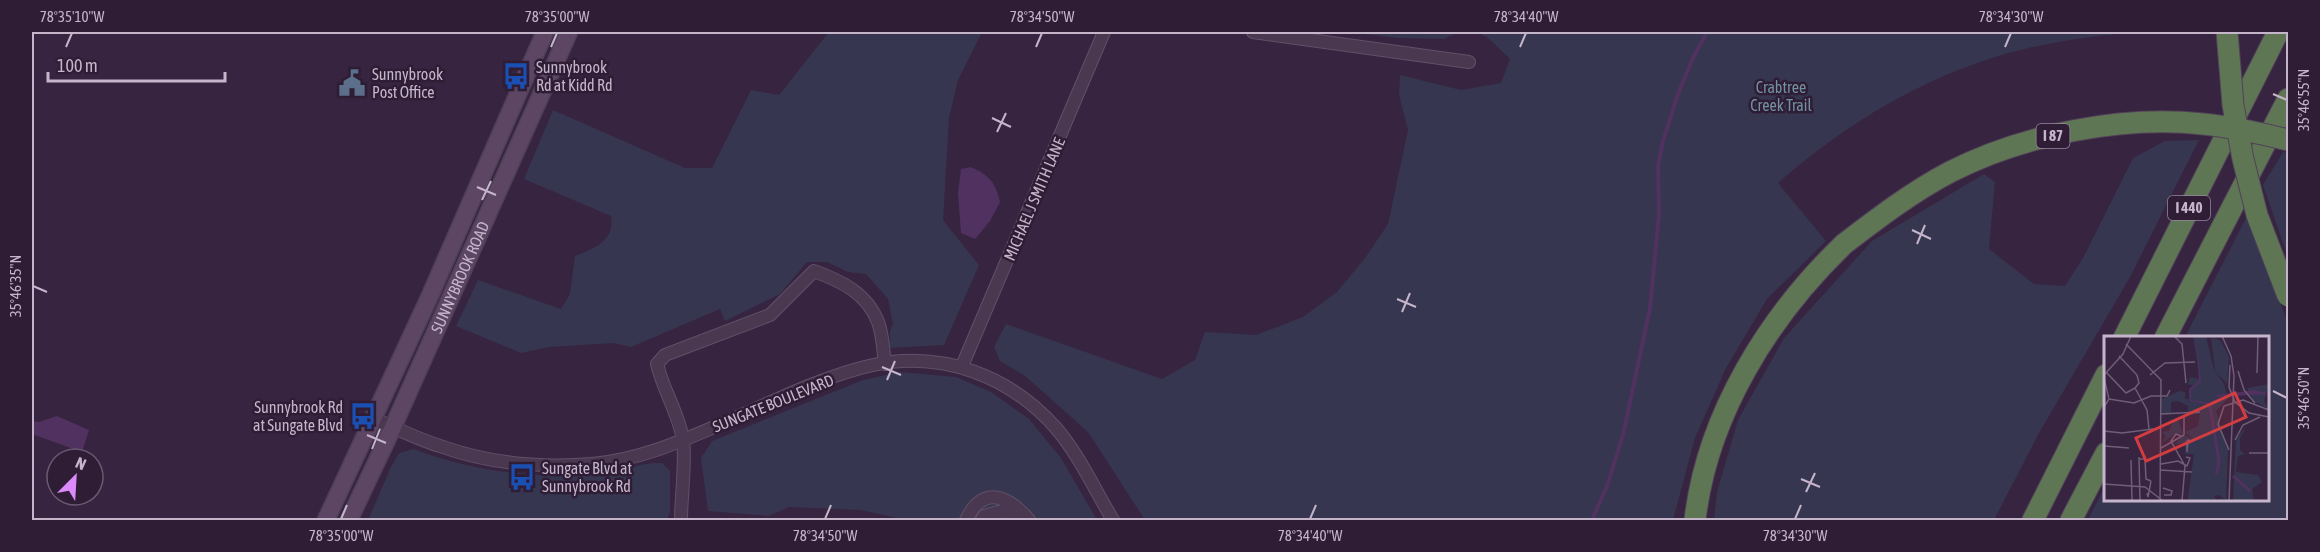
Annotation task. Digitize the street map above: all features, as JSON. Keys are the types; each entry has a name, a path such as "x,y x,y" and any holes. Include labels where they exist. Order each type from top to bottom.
{"highway":[{"path":"2227,32 2233,105 2243,159 2257,215 2289,296"},
{"name":"I 440","path":"2125,336 2278,32"},
{"name":"I 440","path":"2166,336 2289,99"},
{"name":"I 87","path":"1695,520 1710,452 1730,403 1756,351 1789,303 1820,267 1844,244 1896,204 1950,172 1998,151 2043,138 2102,126 2149,122 2202,123 2258,132 2289,140"},
{"path":"2033,520 2104,379"},
{"path":"2071,520 2104,457"}],"main road":[{"name":"SUNNYBROOK ROAD","path":"326,520 429,298 545,32"},
{"name":"SUNNYBROOK ROAD","path":"349,520 393,427 569,32"}],"street":[{"name":"MICHAEL J SMITH LANE","path":"962,366 1104,32"},
{"path":"1253,32 1469,62"},
{"path":"681,520 683,441 662,384 657,363 665,356 770,315 814,271 841,281 864,298 878,322 885,364"},
{"name":"SUNGATE BOULEVARD","path":"373,418 438,446 498,461 592,464 671,446 844,374 885,364 939,362 962,366 986,375 1019,395 1056,428 1071,448 1113,520"},
{"path":"966,520 973,507 985,499 1000,498 1018,507 1029,520"},
{"path":"982,520 984,516 1002,512 1014,520"}],"green space":[{"path":"829,32 982,32 958,80 949,118 943,220 979,265 944,345 888,348 893,324 888,299 866,274 848,272 827,262 807,262 780,294 725,321 720,309 631,347 613,343 549,347 521,353 456,326 478,280 561,309 570,294 575,256 602,242 610,232 611,216 524,179 553,110 685,168 712,168 751,90 779,95"},
{"path":"1348,32 1459,32 1444,39 1398,38"},
{"name":"Crabtree Creek Trail","path":"1476,32 2127,32 2024,49 1956,71 1893,101 1863,119 1805,160 1778,183 1826,241 1767,299 1726,368 1695,438 1673,520 1145,520 1088,432 1025,376 1000,361 994,347 1006,324 1162,379 1195,360 1205,332 1256,335 1303,317 1337,292 1365,258 1388,224 1408,130 1399,95 1400,75 1461,90 1501,83 1510,59 1487,37"},
{"path":"2199,140 2130,277 2039,433 1994,520 1714,520 1717,492 1738,420 1784,338 1872,241 1984,174 1995,182 1989,249 2034,284 2065,286 2083,258 2133,158 2165,141"},
{"path":"2283,152 2288,153 2288,258 2263,185"},
{"path":"2246,218 2288,322 2288,520 2088,520 2104,488 2104,501 2269,501 2269,336 2186,336"},
{"path":"899,372 956,377 991,392 1029,419 1061,458 1097,520 906,520 861,510 789,507 769,516 708,511 701,458 712,441 863,380"},
{"path":"414,449 484,469 530,474 603,473 662,463 670,471 670,512 667,520 368,520 399,453"}],"shaded area":[{"path":"971,167 991,180 1000,202 990,221 975,239 961,233 958,193 961,169"},
{"path":"57,416 89,430 84,447 68,447 32,434 32,421 39,422"}],"waterway":[{"path":"1592,520 1607,486 1623,435 1650,308 1659,214 1658,165 1663,141 1678,94 1707,32"}],"place":[{"name":"Sunnybrook Rd at Kidd Rd","path":"516,76"},
{"name":"Sunnybrook Post Office","path":"352,83"},
{"name":"Sunnybrook Rd at Sungate Blvd","path":"363,416"},
{"name":"Sungate Blvd at Sunnybrook Rd","path":"522,477"}]}
